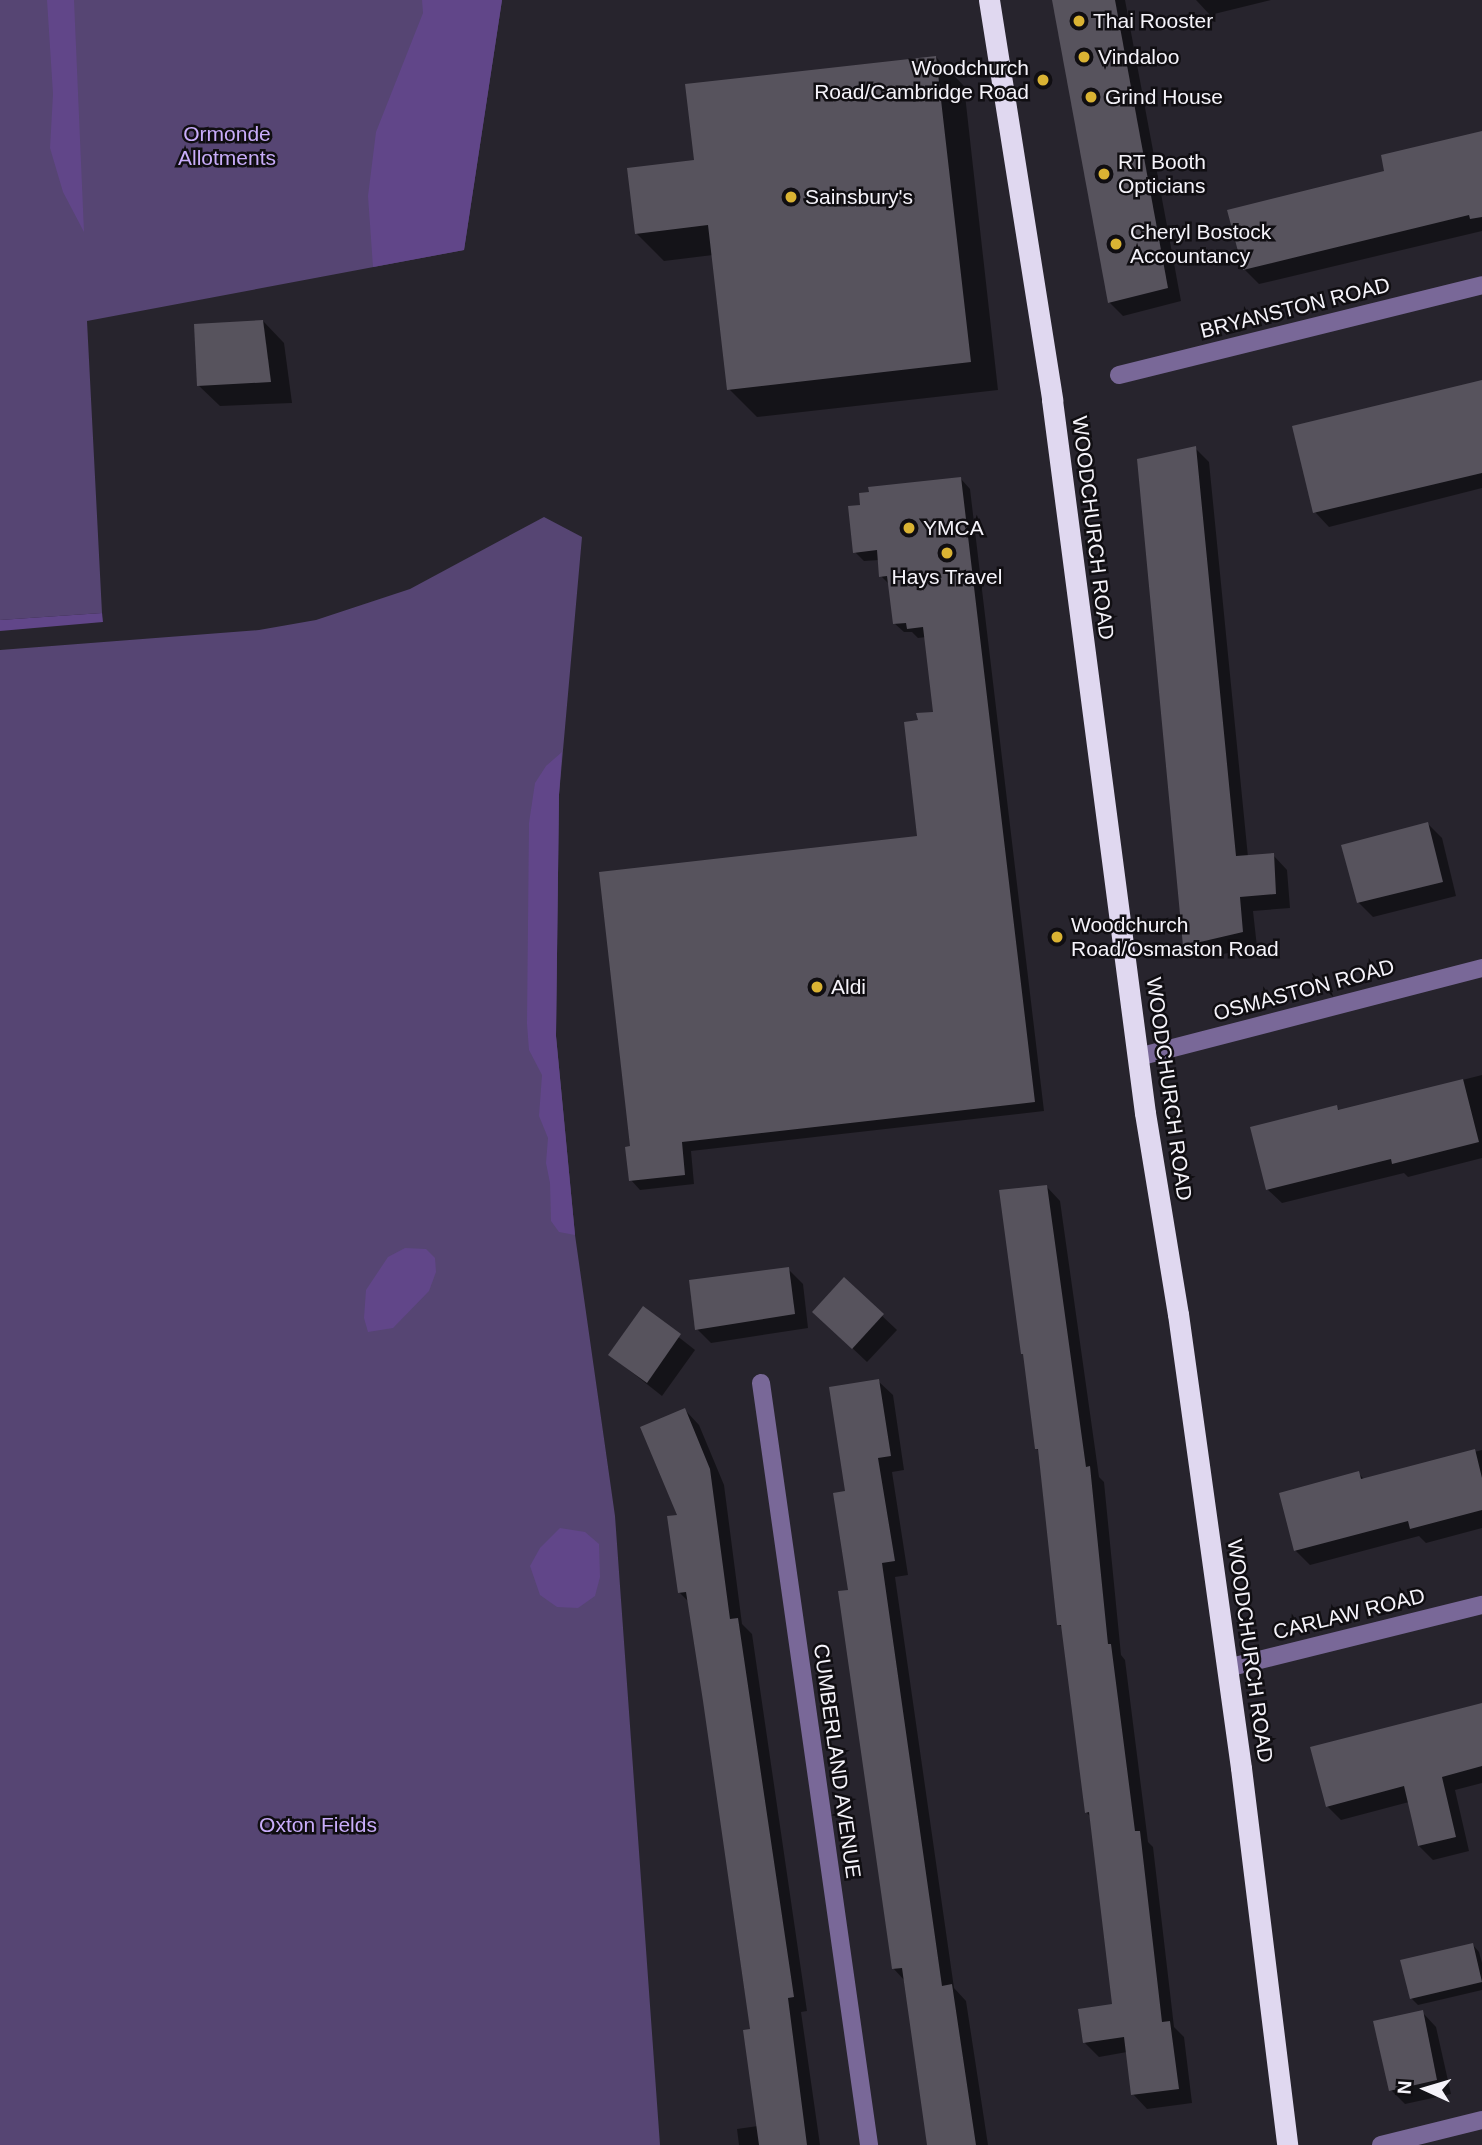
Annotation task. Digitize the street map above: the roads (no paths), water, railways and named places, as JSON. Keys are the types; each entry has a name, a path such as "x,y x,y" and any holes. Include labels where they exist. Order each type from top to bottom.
{"highway":[{"name":"WOODCHURCH ROAD","path":"989,0 1052,400 1138,1057 1178,1314 1227,1668 1287,2145"}],"street":[{"name":"BRYANSTON ROAD","path":"1119,375 1482,285"},
{"name":"OSMASTON ROAD","path":"1138,1057 1482,968"},
{"name":"CUMBERLAND AVENUE","path":"761,1383 869,2145"},
{"name":"CARLAW ROAD","path":"1227,1668 1482,1605"},
{"path":"1381,2145 1482,2120"}],"place":[{"name":"Thai Rooster","path":"1079,21"},
{"name":"Vindaloo","path":"1084,57"},
{"name":"Woodchurch Road/Cambridge Road","path":"1043,80"},
{"name":"Grind House","path":"1091,97"},
{"name":"RT Booth Opticians","path":"1104,174"},
{"name":"Sainsbury's","path":"791,197"},
{"name":"Cheryl Bostock Accountancy","path":"1116,244"},
{"name":"YMCA","path":"909,528"},
{"name":"Hays Travel","path":"947,553"},
{"name":"Woodchurch Road/Osmaston Road","path":"1057,937"},
{"name":"Aldi","path":"817,987"}],"park label":[{"name":"Ormonde Allotments","path":"227,146"},
{"name":"Oxton Fields","path":"318,1825"}]}
